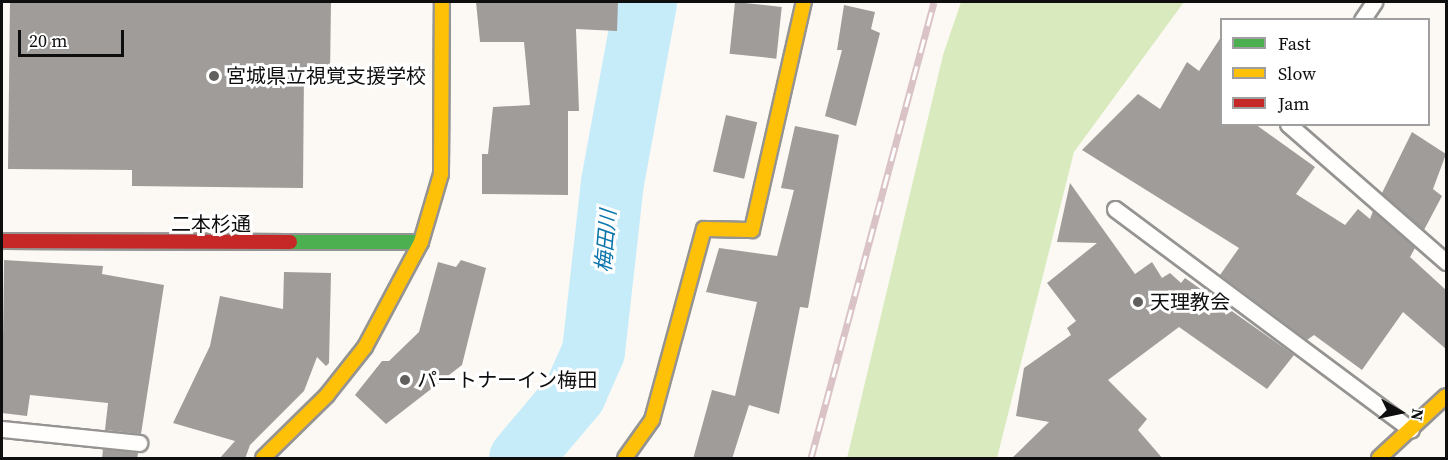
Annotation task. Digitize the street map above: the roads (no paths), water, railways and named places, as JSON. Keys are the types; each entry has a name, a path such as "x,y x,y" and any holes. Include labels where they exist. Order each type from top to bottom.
{"street":[{"path":"263,459 327,395 365,347 421,242 441,174 442,2"},
{"path":"625,459 651,420 704,229 752,230 804,2"},
{"name":"二本杉通","path":"2,241 421,242"},
{"path":"1380,459 1446,396"}],"lane":[{"path":"1363,18 1374,2"},
{"path":"1291,126 1446,262"},
{"path":"1115,209 1411,430"},
{"path":"2,429 139,443"}],"waterway":[{"name":"梅田川","path":"520,458 574,394 593,351 612,182 645,2"}],"railway":[{"path":"811,458 934,2"}],"place":[{"name":"宮城県立視覚支援学校","path":"214,76"},
{"name":"天理教会","path":"1138,302"},
{"name":"パートナーイン梅田","path":"405,380"}]}
